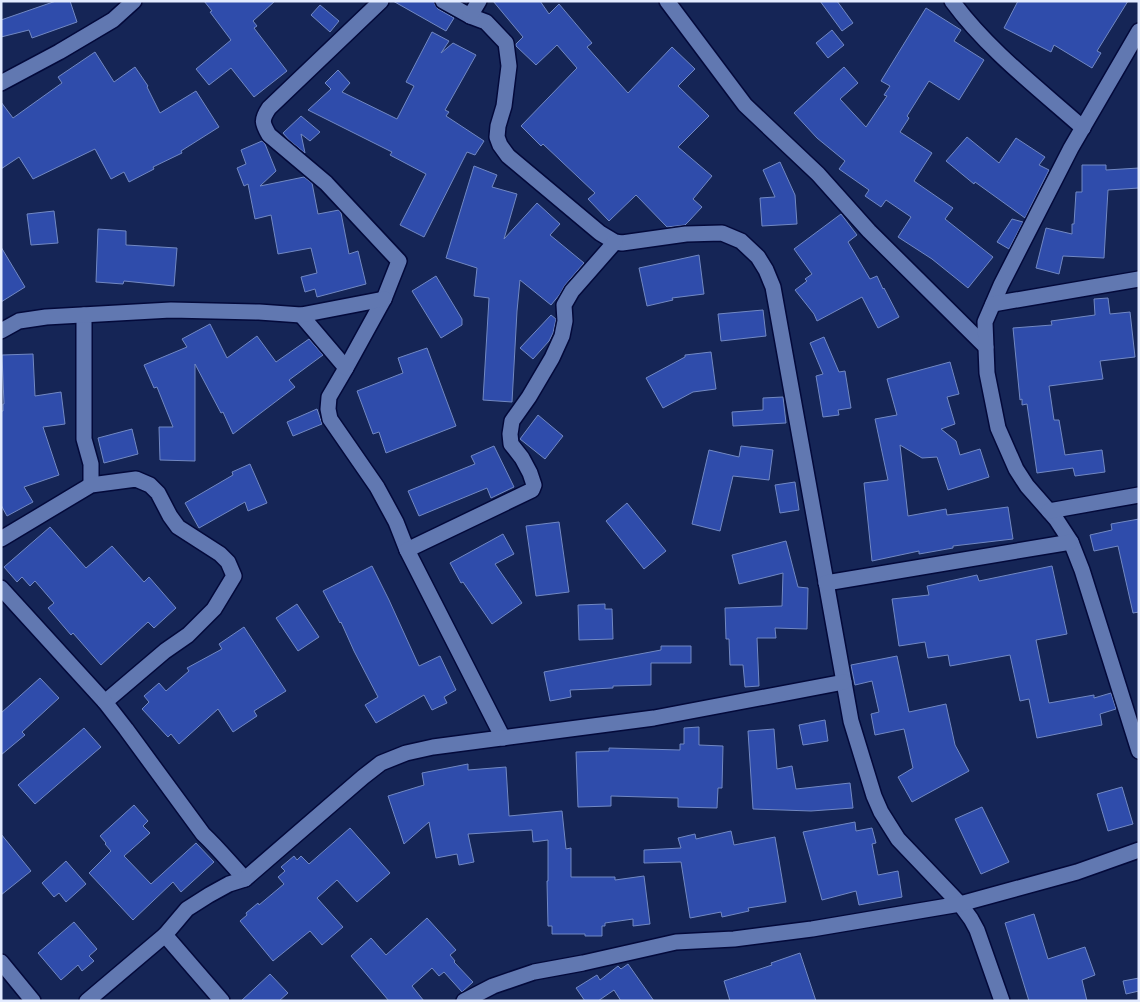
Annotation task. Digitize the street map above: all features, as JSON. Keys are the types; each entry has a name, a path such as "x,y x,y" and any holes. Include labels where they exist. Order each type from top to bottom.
{"street":[{"path":"1,83 113,20 134,1"},
{"path":"382,1 269,108 263,118 264,125 269,135 326,184 399,261 384,300 328,397 328,410 330,419 377,487 396,522 407,550 503,738"},
{"path":"443,1 470,16 486,22 506,43 509,66 504,106 497,137 508,156 600,233 615,242 622,243 686,234 722,234 741,241 758,257 766,270 773,287 851,721 874,796 881,812 898,839 960,904 971,919 977,930 1002,1001"},
{"path":"470,16 479,1"},
{"path":"667,1 745,105 818,174 869,231 986,347"},
{"path":"952,1 995,49 1083,128"},
{"path":"1139,31 1053,183 1001,285 985,322 986,373 998,428 1016,470 1027,486 1056,519 1071,542 1136,730 1139,751"},
{"path":"407,550 532,490 534,485 530,473 522,458 511,444 512,421 534,390 552,358 562,336 564,305 572,291 615,242"},
{"path":"993,304 1139,279"},
{"path":"1,331 19,321 46,317 171,310 301,315 384,300"},
{"path":"84,315 84,438 91,464 91,485"},
{"path":"301,315 346,368"},
{"path":"1,539 91,485 136,479 150,485 158,493 178,527 220,554 228,562 234,576 214,608 188,635 165,651 105,702"},
{"path":"1048,511 1139,495"},
{"path":"826,583 1071,542"},
{"path":"1,588 105,702 203,834 245,879"},
{"path":"87,1001 164,935 187,909 229,884 245,879 363,776 381,763 406,753 433,747 654,718 844,682"},
{"path":"464,1001 492,986 534,972 676,942 734,939 812,929 960,904 1077,872 1139,850"},
{"path":"164,935 222,1001"},
{"path":"1,962 33,1001"}],"building":[{"path":"56,1 70,1 77,22 32,38 29,30 1,37 1,20"},
{"path":"204,1 275,1 253,21 257,26 254,28 287,71 254,97 231,68 209,85 196,69 231,40"},
{"path":"393,1 434,1 438,9 454,18 446,31"},
{"path":"493,1 540,1 549,14 559,4 592,43 587,47 628,93 672,47 695,69 678,86 709,116 678,147 712,176 693,199 702,207 685,225 667,227 636,195 609,221 588,199 595,193 521,126 577,68 557,45 536,65 516,46 523,37"},
{"path":"820,1 837,1 853,23 842,31"},
{"path":"1018,1 1128,1 1097,51 1101,53 1092,68 1054,45 1051,52 1004,28"},
{"path":"320,5 339,21 330,32 311,15"},
{"path":"926,8 961,30 954,41 984,60 959,100 929,81 907,116 909,118 900,132 932,153 914,181 953,208 945,219 993,257 968,288 932,259 898,237 911,217 886,200 881,207 865,196 869,190 839,169 845,161 817,138 794,113 844,67 858,83 840,99 866,127 887,96 884,95 890,86 881,81"},
{"path":"832,30 844,45 828,58 816,43"},
{"path":"432,32 449,41 441,53 453,43 476,55 445,110 449,112 446,116 484,141 475,155 467,152 424,237 400,225 426,174 390,155 392,152 308,110 331,89 325,83 338,70 350,83 342,92 397,119 414,86 406,82"},
{"path":"95,52 114,82 135,67 148,86 160,113 196,91 219,127 181,151 182,153 153,167 154,169 129,182 124,172 111,179 95,149 33,179 19,157 1,169 1,102 13,118 62,83 58,77"},
{"path":"301,116 320,132 310,141 301,134 305,153 283,133"},
{"path":"967,137 999,163 1016,138 1045,157 1039,165 1049,170 1025,218 975,182 974,184 946,161"},
{"path":"262,141 276,171 260,186 304,177 312,183 318,214 339,210 341,213 349,254 358,251 366,284 317,297 315,289 305,292 301,277 317,273 311,248 278,254 271,215 255,219 248,184 244,186 237,168 246,164 241,150"},
{"path":"780,162 795,195 797,224 762,226 760,198 775,197 763,170"},
{"path":"1082,165 1106,165 1106,170 1139,168 1139,188 1108,190 1104,258 1063,256 1059,274 1036,268 1046,228 1072,234 1076,192 1082,192"},
{"path":"474,166 497,175 492,187 517,194 504,239 537,203 560,224 550,235 584,263 551,305 520,280 512,402 483,400 489,298 474,296 477,268 446,258"},
{"path":"54,211 58,243 31,245 27,214"},
{"path":"841,214 857,235 848,242 870,279 877,276 899,317 878,328 862,297 817,321 814,314 795,290 807,281 805,279 812,274 794,249"},
{"path":"1012,219 1023,222 1009,249 997,242"},
{"path":"98,229 126,231 126,245 177,248 174,286 124,281 123,284 96,282"},
{"path":"1,247 25,287 1,302"},
{"path":"699,255 704,294 672,298 673,300 647,306 639,268"},
{"path":"436,276 462,319 462,325 441,338 412,291"},
{"path":"1108,298 1110,314 1130,312 1135,357 1100,361 1103,379 1049,386 1054,420 1059,420 1065,455 1102,450 1105,472 1075,476 1073,468 1037,473 1027,404 1022,405 1022,399 1020,400 1013,328 1052,325 1051,321 1095,315 1094,299"},
{"path":"763,310 766,336 721,341 718,314"},
{"path":"551,315 556,319 553,333 549,341 533,359 520,348"},
{"path":"210,324 227,358 257,336 276,362 309,339 323,355 289,380 295,387 233,434 223,412 221,413 195,364 195,461 160,460 159,427 173,427 157,387 154,388 144,365 187,347 182,339"},
{"path":"824,337 839,372 845,371 851,408 838,410 839,415 823,417 816,376 823,374 810,343"},
{"path":"427,348 456,426 386,453 379,432 373,434 357,391 403,373 398,358"},
{"path":"711,352 716,389 693,392 663,408 646,378 685,357 685,355"},
{"path":"33,354 35,396 61,392 65,424 43,427 59,475 24,487 33,502 7,516 1,505 1,411 3,411 4,404 2,355"},
{"path":"950,362 959,394 947,397 955,424 941,429 956,441 960,455 980,449 989,477 948,490 937,457 922,458 900,445 908,516 946,509 947,515 1008,507 1013,539 953,546 953,548 919,554 919,551 872,561 864,483 888,480 875,419 897,415 887,379"},
{"path":"783,397 786,423 733,426 732,412 763,410 763,398"},
{"path":"317,409 322,424 293,436 287,422"},
{"path":"538,415 563,436 545,459 520,439"},
{"path":"132,429 138,454 104,463 98,438"},
{"path":"494,446 514,487 491,498 487,488 419,516 408,491 475,464 471,456"},
{"path":"741,446 773,450 769,480 733,476 720,531 692,524 709,450 739,457"},
{"path":"250,464 267,503 248,511 245,502 199,528 185,503 233,475 232,472"},
{"path":"795,482 799,510 780,513 775,485"},
{"path":"627,503 666,551 644,569 606,521"},
{"path":"1139,519 1139,612 1133,613 1118,546 1094,551 1090,535 1112,530 1111,524"},
{"path":"559,522 569,592 536,596 526,526"},
{"path":"50,527 86,568 112,546 144,582 149,577 176,608 154,628 148,622 101,665 73,633 71,635 48,608 54,603 35,581 30,586 22,577 17,582 4,567"},
{"path":"503,534 514,554 495,564 522,603 492,624 463,582 461,583 450,563"},
{"path":"786,541 798,587 808,588 807,629 775,628 776,638 757,638 759,686 745,687 743,665 730,665 729,639 726,639 725,608 782,606 783,573 739,584 732,555"},
{"path":"372,566 419,666 440,656 456,690 444,697 447,703 432,710 424,695 376,723 365,705 378,697 341,622 323,591"},
{"path":"1052,566 1067,634 1036,640 1049,703 1094,695 1094,698 1111,693 1116,709 1100,714 1102,725 1037,738 1029,699 1020,701 1010,655 950,666 948,655 928,658 925,642 899,646 892,599 929,595 927,586 977,575 979,581"},
{"path":"297,604 319,637 298,651 276,618"},
{"path":"605,604 605,609 612,609 613,639 579,640 578,605"},
{"path":"244,627 286,691 254,711 257,716 233,732 218,709 179,744 171,734 168,737 142,709 149,702 144,696 159,683 166,691 189,671 187,668 222,649 219,644"},
{"path":"661,646 691,646 691,663 651,663 651,685 570,690 571,697 550,701 544,672 661,650"},
{"path":"897,656 909,712 946,704 955,745 969,771 912,802 898,777 913,768 904,729 875,735 871,714 879,712 872,681 855,685 851,665"},
{"path":"40,678 59,698 22,732 25,735 1,755 1,713"},
{"path":"825,720 828,741 803,745 799,725"},
{"path":"699,727 699,745 723,746 722,788 718,788 717,808 678,807 678,798 611,796 611,806 578,807 576,752 609,751 609,748 680,750 680,744 684,744 684,728"},
{"path":"84,728 101,747 35,804 18,785"},
{"path":"774,729 777,769 792,766 796,789 850,783 853,808 811,811 753,809 748,731"},
{"path":"468,764 468,770 506,767 509,816 562,811 566,849 571,848 571,877 615,877 615,880 644,876 650,924 633,926 633,919 605,923 605,926 602,926 602,936 552,934 552,926 548,926 548,840 533,842 532,830 468,834 474,862 459,865 457,854 436,858 429,822 404,844 388,796 424,785 422,773"},
{"path":"1122,787 1133,824 1108,831 1097,794"},
{"path":"134,805 148,821 143,826 150,833 124,856 151,884 196,843 214,862 181,892 173,882 133,920 89,873 111,851 100,836"},
{"path":"982,807 1009,862 981,874 955,819"},
{"path":"855,822 856,831 872,828 876,843 872,844 878,875 898,871 902,897 859,905 856,891 822,900 803,832"},
{"path":"350,828 390,873 357,902 337,880 317,898 343,927 322,945 310,931 273,961 240,921 247,915 246,913 258,903 259,905 284,884 278,877 285,871 281,867 294,856 297,860 301,856 309,864"},
{"path":"731,831 734,845 775,837 786,902 748,908 749,911 722,917 721,912 690,918 681,862 644,863 644,850 681,848 678,838 695,834 696,839"},
{"path":"1,834 31,871 1,895"},
{"path":"66,861 86,884 66,902 59,893 54,897 42,883"},
{"path":"1034,914 1048,959 1085,947 1095,975 1082,980 1087,1001 1029,1001 1005,923"},
{"path":"427,918 456,950 450,955 473,982 462,992 444,972 439,976 432,968 412,986 424,1001 389,1001 351,956 371,938 386,955"},
{"path":"74,922 97,949 89,956 94,961 82,971 78,965 61,980 38,953"},
{"path":"800,953 816,1001 730,1001 724,981 772,965 771,963"},
{"path":"628,964 654,1001 621,1001 614,990 598,1001 585,1001 576,988 597,975 600,980 618,966 621,969"},
{"path":"270,974 288,993 279,1001 241,1001"},
{"path":"1139,978 1139,991 1126,994 1123,981"}]}
